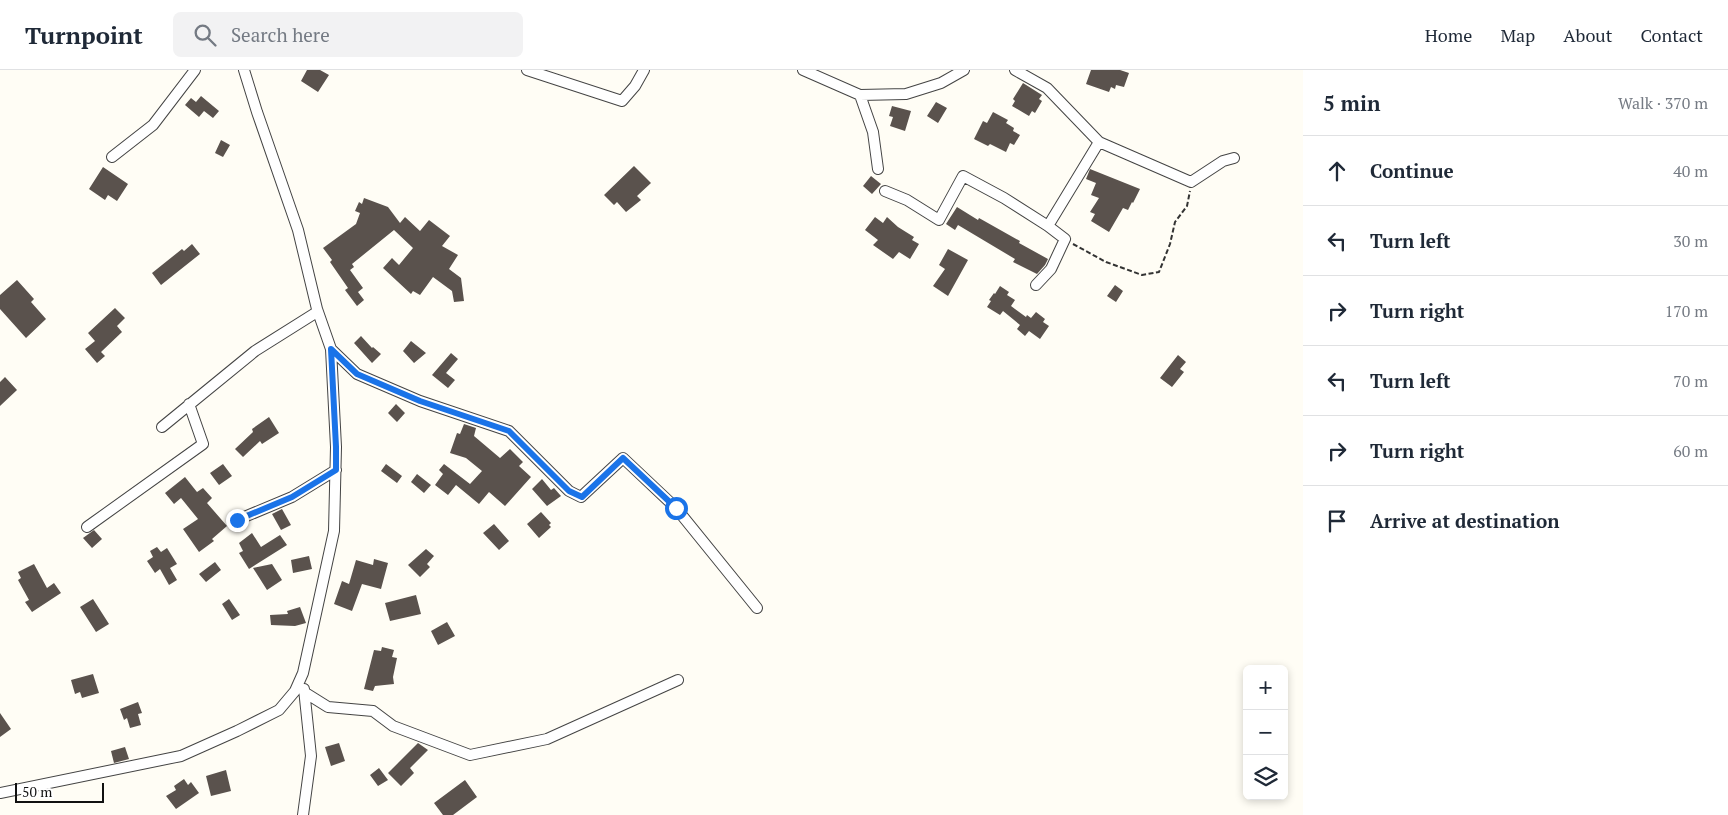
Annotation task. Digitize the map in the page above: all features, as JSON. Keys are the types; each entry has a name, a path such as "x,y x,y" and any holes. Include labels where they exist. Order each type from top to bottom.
{"street":[{"path":"112,157 153,125 195,70"},
{"path":"0,793 181,756 279,710 295,691 303,673 334,531 336,447 331,349 318,312 298,230 244,70"},
{"path":"527,70 622,101 635,86 644,70"},
{"path":"803,70 860,94 906,94 941,83 964,70"},
{"path":"1015,70 1047,88 1099,142 1192,182 1223,161 1234,158"},
{"path":"860,94 873,132 878,169"},
{"path":"1048,226 1099,142"},
{"path":"884,191 907,200 939,220 963,176 1004,198 1065,239 1051,269 1036,285"},
{"path":"162,427 255,351 318,312"},
{"path":"331,349 357,374 365,378 420,401 509,431 569,491 582,497 623,458 676,508 757,608"},
{"path":"88,527 203,444 190,404"},
{"path":"237,520 292,497 336,470"},
{"path":"303,673 311,756 304,815"},
{"path":"304,692 328,707 373,712 393,726 470,755 547,739 678,680"}],"path":[{"path":"1065,239 1106,262 1142,276 1159,272 1170,244 1175,222 1187,206 1192,182"}],"building":[{"path":"307,70 320,70 329,75 318,92 301,81"},
{"path":"1091,70 1120,70 1129,73 1124,87 1116,85 1115,89 1111,87 1109,92 1086,84"},
{"path":"1023,83 1042,95 1039,99 1042,101 1035,113 1032,111 1029,116 1012,106 1015,101 1013,99"},
{"path":"201,96 219,111 213,118 204,111 199,117 185,105 191,98 196,102"},
{"path":"936,102 947,108 938,123 927,116"},
{"path":"892,106 911,111 905,131 890,126 893,117 889,116"},
{"path":"993,112 1008,120 1006,123 1014,128 1013,131 1020,135 1014,145 1010,143 1006,152 974,139 983,121 987,123"},
{"path":"221,140 230,145 223,157 215,153"},
{"path":"634,166 651,183 637,196 641,200 626,212 617,202 614,205 604,195"},
{"path":"103,167 128,184 117,201 108,195 105,200 89,189"},
{"path":"1090,169 1140,189 1128,210 1123,208 1109,232 1091,221 1095,214 1090,212 1099,198 1091,195 1096,183 1086,179"},
{"path":"871,176 881,184 872,194 863,186"},
{"path":"364,198 388,207 400,223 405,217 420,231 429,220 450,236 442,246 458,255 449,269 461,278 464,301 454,302 452,291 433,277 420,295 413,291 411,294 383,268 392,258 399,265 413,248 394,230 352,264 354,267 350,270 363,288 358,292 364,300 357,306 345,290 348,288 323,248 356,224 360,213 355,211 359,202 362,204"},
{"path":"957,207 1020,241 1019,243 1048,259 1045,265 1037,274 1013,262 1015,259 958,225 955,230 946,224"},
{"path":"875,217 883,223 887,217 914,237 912,240 919,244 910,259 899,252 893,259 873,245 878,240 865,230"},
{"path":"192,244 200,254 161,285 152,273 182,249 184,251"},
{"path":"948,249 968,260 948,296 933,286 945,269 939,265"},
{"path":"17,280 34,299 31,302 46,319 26,338 0,309 0,295"},
{"path":"1115,285 1123,291 1116,302 1107,296"},
{"path":"1000,286 1009,292 1007,295 1015,300 1011,306 1026,317 1027,315 1031,318 1036,312 1045,319 1043,322 1049,326 1040,339 1029,331 1025,336 1017,329 1020,325 1003,311 1000,315 987,307 991,301 989,300"},
{"path":"115,308 125,318 117,326 122,332 101,352 105,356 97,363 85,349 95,341 88,333"},
{"path":"361,336 372,348 381,354 372,363 354,343"},
{"path":"411,341 426,353 414,363 403,351"},
{"path":"451,353 458,359 446,373 455,380 448,388 432,375"},
{"path":"1178,355 1186,362 1180,369 1184,372 1172,387 1160,378"},
{"path":"5,377 17,390 0,406 0,382"},
{"path":"396,404 405,413 397,422 388,413"},
{"path":"269,417 279,433 262,444 260,441 243,457 235,449 253,432 252,429"},
{"path":"464,424 476,428 474,436 500,458 510,449 523,462 519,466 531,477 505,506 489,492 479,504 456,485 448,495 435,485 443,474 439,470 444,464 470,484 482,471 466,458 450,453 457,433 460,434"},
{"path":"223,464 232,476 219,485 210,473"},
{"path":"386,464 402,476 397,483 381,471"},
{"path":"417,474 431,485 424,493 411,482"},
{"path":"185,477 197,492 203,488 212,498 207,503 227,526 212,539 214,541 199,552 183,529 198,519 181,498 174,504 165,493"},
{"path":"542,479 551,490 554,488 561,496 547,506 532,489"},
{"path":"282,509 291,525 281,530 272,514"},
{"path":"541,512 551,523 549,525 551,527 539,538 527,524"},
{"path":"494,524 509,541 499,550 483,533"},
{"path":"94,530 102,539 92,548 83,538"},
{"path":"252,533 261,547 280,535 287,545 249,569 239,553 243,551 239,543"},
{"path":"157,547 161,552 167,548 177,564 170,568 177,580 169,585 160,569 155,573 147,561 153,557 150,551"},
{"path":"426,549 434,556 427,564 430,567 420,577 408,565"},
{"path":"309,556 312,569 293,573 291,560"},
{"path":"374,559 388,563 381,589 362,584 352,611 334,604 342,581 349,584 356,560 373,565"},
{"path":"215,562 221,570 206,582 199,574"},
{"path":"34,564 47,588 54,583 61,593 32,612 25,602 29,600 18,580 21,578 18,572"},
{"path":"272,564 282,580 267,590 253,568"},
{"path":"416,595 421,614 390,621 385,603"},
{"path":"93,599 109,624 96,632 80,607"},
{"path":"229,599 240,615 232,620 222,604"},
{"path":"300,607 306,623 295,626 271,625 270,615 288,614 287,611"},
{"path":"447,622 455,636 438,645 431,631"},
{"path":"382,647 394,650 392,657 397,658 393,677 394,684 375,686 373,691 364,689 374,650 381,651"},
{"path":"93,674 99,693 82,698 80,692 75,694 71,680"},
{"path":"138,702 142,713 138,714 141,725 130,728 127,718 124,720 120,709"},
{"path":"0,713 11,729 0,737"},
{"path":"339,743 345,761 331,766 325,747"},
{"path":"418,743 428,750 410,768 414,773 401,786 388,773"},
{"path":"125,747 129,759 114,763 111,751"},
{"path":"379,768 388,780 378,786 370,775"},
{"path":"226,770 231,791 211,796 206,776"},
{"path":"184,779 188,785 191,782 199,793 176,809 166,796 176,790 174,786"},
{"path":"465,780 477,797 453,815 443,815 434,803"}],"route":[{"path":"237,520 292,497 336,470 331,349 357,374 420,401 509,431 569,491 582,497 623,458 676,508"}]}
